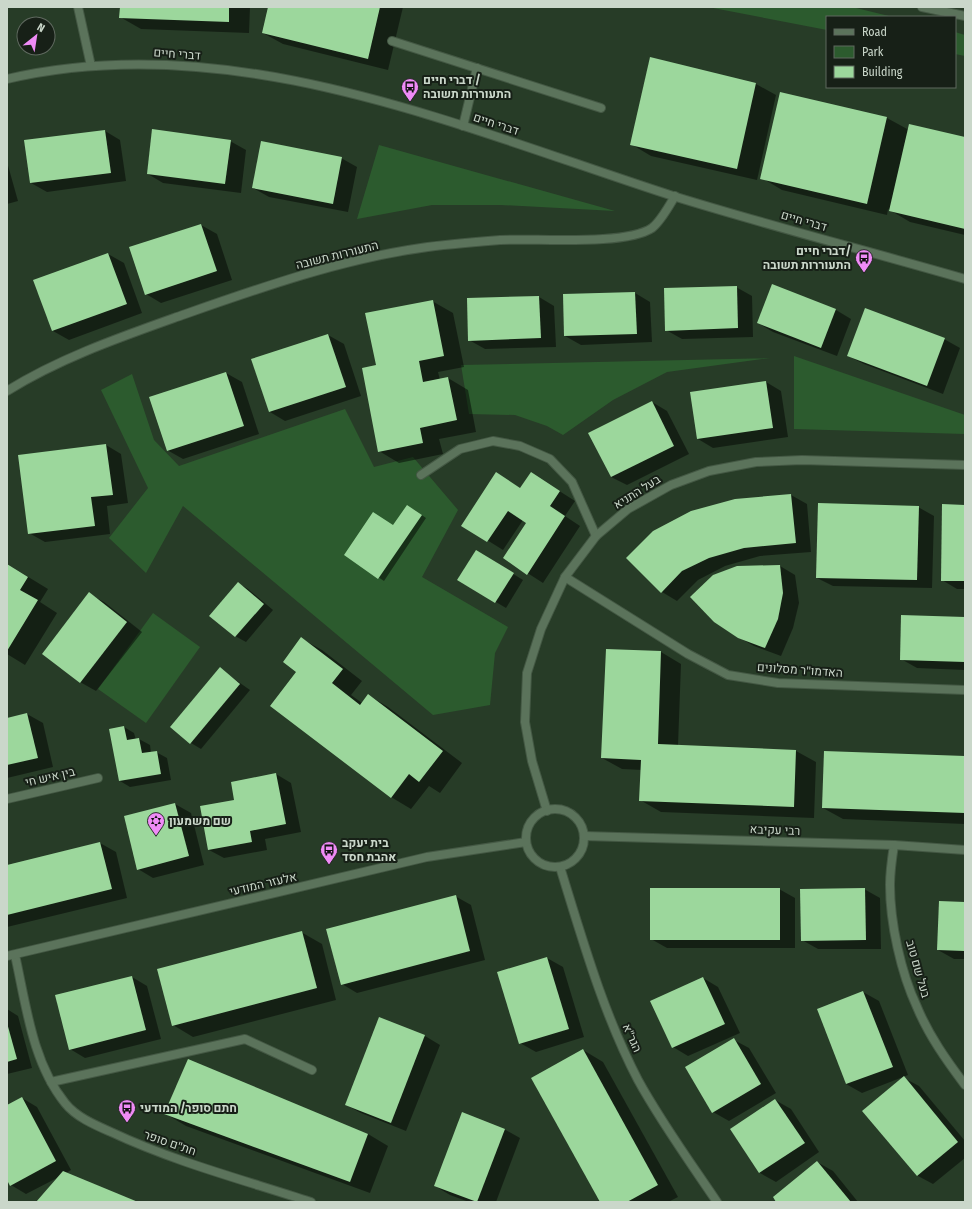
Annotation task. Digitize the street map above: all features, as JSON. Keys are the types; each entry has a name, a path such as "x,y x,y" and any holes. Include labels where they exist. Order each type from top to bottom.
{"street":[{"path":"78,7 91,66"},
{"path":"922,7 965,16"},
{"path":"392,41 601,108"},
{"name":"דברי חיים","path":"7,79 25,74 91,66 160,64 249,73 322,87 389,103 676,196 965,279"},
{"path":"463,126 477,68"},
{"name":"התעוררות תשובה","path":"7,391 61,363 131,333 266,286 340,265 421,248 501,240 601,238 638,235 653,227 676,196"},
{"path":"421,475 460,449 493,442 520,446 550,459 572,482 596,536"},
{"name":"בעל התניא","path":"547,811 532,761 525,722 527,673 541,629 565,577 596,536 628,509 671,485 709,471 756,462 802,460 965,465"},
{"name":"האדמו\"ר מסלונים","path":"565,577 688,654 728,675 778,683 965,690"},
{"name":"בין איש חי","path":"7,799 98,778"},
{"path":"556,809 571,815 578,821 584,836 583,845 577,856 568,864 560,867 550,867 541,864 528,851 526,842 528,826 540,814 556,809"},
{"name":"רבי עקיבא","path":"584,836 894,845 965,850"},
{"name":"אלעזר המודעי","path":"11,956 427,857 526,842"},
{"name":"בעל שם טוב","path":"894,845 890,885 894,927 903,965 916,1007 940,1051 965,1086"},
{"name":"הגר\"א","path":"560,867 610,1017 638,1080 684,1154 717,1202"},
{"name":"חת\"ם סופר","path":"11,956 38,1055 51,1082 65,1104 87,1121 148,1149 311,1202"},
{"path":"51,1082 245,1039 312,1070"}],"green space":[{"path":"708,7 852,7 889,16 826,16 826,30"},
{"path":"956,32 965,35 965,56 956,54"},
{"path":"379,145 615,211 501,205 432,205 357,219"},
{"path":"794,356 965,415 965,434 794,429"},
{"path":"770,358 667,372 613,400 563,435 547,426 515,415 469,414 461,365"},
{"path":"132,374 154,440 179,466 345,409 374,467 413,457 458,510 422,577 508,627 495,653 490,705 433,715 183,506 146,573 109,538 148,488 101,390"},
{"path":"153,613 200,647 146,723 98,689"}],"building":[{"path":"120,7 229,7 229,22 119,18"},
{"path":"268,7 380,7 368,59 262,33"},
{"path":"650,57 756,83 737,169 630,145"},
{"path":"780,92 887,117 867,204 760,179"},
{"path":"909,124 965,137 965,229 889,211"},
{"path":"152,129 231,140 225,184 147,174"},
{"path":"105,130 111,173 30,183 24,140"},
{"path":"261,141 342,157 333,204 252,188"},
{"path":"201,224 217,271 145,295 129,247"},
{"path":"108,253 127,304 52,331 33,280"},
{"path":"772,284 836,309 821,348 757,323"},
{"path":"737,286 738,328 665,331 664,288"},
{"path":"635,292 637,334 564,336 563,294"},
{"path":"539,296 541,338 468,341 467,298"},
{"path":"433,300 444,356 419,361 423,382 448,377 457,420 420,428 423,443 378,452 362,368 376,365 365,313"},
{"path":"865,308 945,338 927,386 847,356"},
{"path":"328,334 346,387 269,412 251,359"},
{"path":"226,372 244,426 167,451 149,397"},
{"path":"766,381 773,428 697,439 690,392"},
{"path":"652,401 674,446 611,477 588,433"},
{"path":"106,444 113,495 91,497 95,526 28,534 18,455"},
{"path":"496,472 520,488 531,472 560,491 550,506 565,516 527,575 503,558 526,523 508,511 487,542 461,526"},
{"path":"791,494 796,543 744,548 709,558 682,571 661,593 626,558 653,531 691,511 735,499"},
{"path":"818,503 919,506 917,580 816,578"},
{"path":"942,504 965,505 965,581 941,581"},
{"path":"407,505 422,515 378,579 344,555 373,512 393,525"},
{"path":"476,550 514,573 495,603 457,580"},
{"path":"7,564 28,577 20,590 38,600 7,651"},
{"path":"780,565 783,593 778,619 765,648 738,638 714,622 690,597 713,575 737,566"},
{"path":"238,582 264,604 235,637 209,616"},
{"path":"89,592 127,622 80,683 42,654"},
{"path":"901,615 965,617 965,662 900,660"},
{"path":"301,637 343,669 332,683 360,705 368,694 443,751 419,782 409,774 391,798 270,706 296,672 283,662"},
{"path":"606,649 661,651 658,744 796,750 794,807 639,801 641,760 601,758"},
{"path":"220,667 240,684 190,744 170,727"},
{"path":"27,713 38,758 7,765 7,718"},
{"path":"124,726 127,740 139,738 142,753 157,751 161,774 119,781 109,729"},
{"path":"824,751 965,756 965,813 822,808"},
{"path":"276,773 286,824 250,831 252,842 208,850 200,806 234,800 231,782"},
{"name":"שם משמעון","path":"175,803 189,856 137,870 124,816"},
{"path":"100,842 112,889 7,915 7,865"},
{"path":"650,888 780,888 780,940 650,940"},
{"path":"865,888 866,940 801,941 800,889"},
{"path":"456,895 470,951 341,985 326,929"},
{"path":"939,901 965,902 965,951 937,950"},
{"path":"302,931 317,988 172,1026 157,969"},
{"path":"547,957 569,1029 519,1044 497,972"},
{"path":"132,976 146,1030 69,1050 55,995"},
{"path":"703,977 725,1024 672,1048 650,1001"},
{"path":"863,991 893,1067 846,1084 817,1009"},
{"path":"379,1017 425,1035 391,1123 345,1105"},
{"path":"7,1023 17,1059 7,1062"},
{"path":"734,1038 761,1084 712,1113 685,1067"},
{"path":"583,1049 658,1185 627,1202 600,1202 531,1078"},
{"path":"188,1059 368,1134 350,1182 164,1114"},
{"path":"904,1076 958,1142 917,1176 862,1111"},
{"path":"22,1097 56,1161 10,1186 7,1180 7,1105"},
{"path":"775,1099 805,1143 759,1173 730,1129"},
{"path":"462,1112 505,1129 477,1202 434,1186"},
{"path":"817,1161 851,1202 776,1202 773,1197"},
{"path":"63,1171 138,1202 36,1202"}],"place":[{"name":"דברי חיים / התעוררות תשובה","path":"410,102"},
{"name":"דברי חיים/ התעוררות תשובה","path":"864,273"},
{"name":"שם משמעון","path":"156,836"},
{"name":"בית יעקב אהבת חסד","path":"329,865"},
{"name":"חתם סופר/ המודעי","path":"127,1123"}]}
